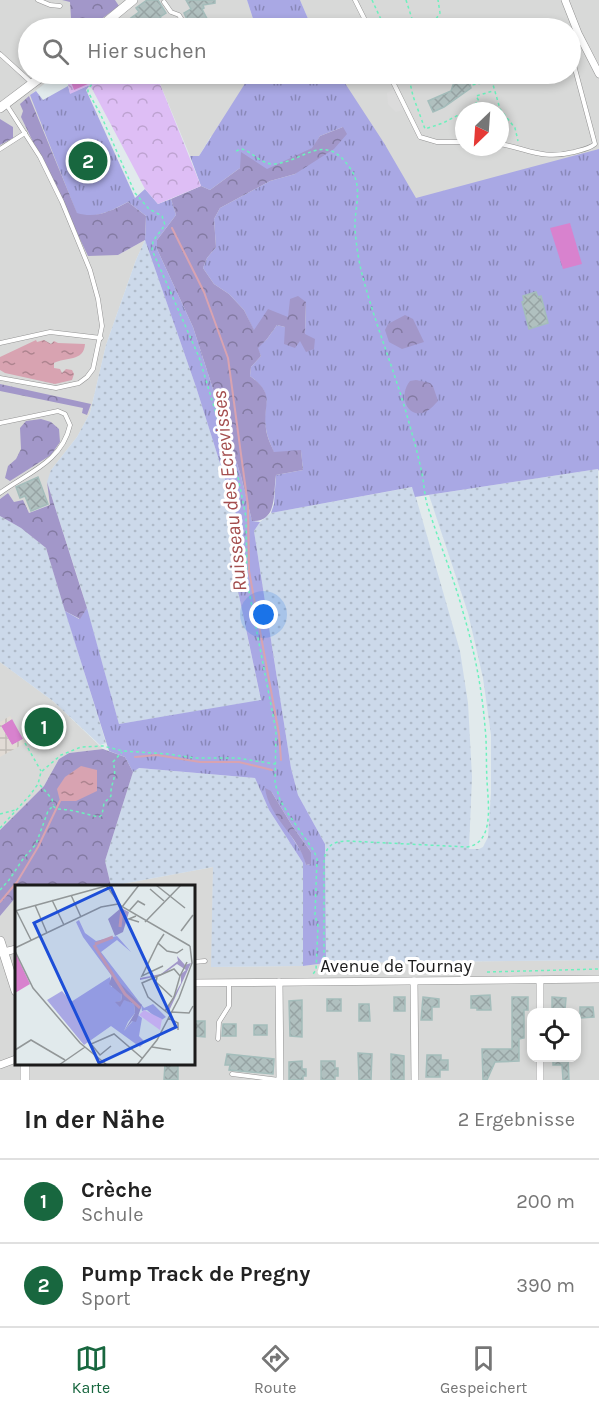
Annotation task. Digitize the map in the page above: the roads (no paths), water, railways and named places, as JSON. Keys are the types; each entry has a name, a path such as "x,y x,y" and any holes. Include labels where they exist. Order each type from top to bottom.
{"street":[{"path":"111,18 133,0"},
{"path":"565,0 572,18"},
{"path":"581,39 599,74"},
{"path":"3,106 32,84"},
{"path":"0,941 15,988"},
{"path":"4,952 15,949"},
{"name":"Avenue de Tournay","path":"195,983 599,979"},
{"path":"540,980 540,1008"},
{"path":"414,981 415,1080"},
{"path":"279,982 280,1080"},
{"path":"0,1065 15,1059"},
{"path":"540,1062 540,1080"}],"lane":[{"path":"38,0 45,4 60,6"},
{"path":"356,0 364,18"},
{"path":"165,1 171,12 181,18"},
{"path":"0,54 18,71"},
{"path":"394,84 420,136 428,141 455,142"},
{"path":"509,146 538,155 549,155 566,154 596,144 579,84"},
{"path":"0,378 51,388 79,383 93,369 101,338 101,313 90,270 44,166 25,133 3,106"},
{"path":"0,149 25,133"},
{"path":"0,343 50,332 101,338"},
{"path":"0,423 58,411 65,414 70,425 63,445 55,455 36,472 22,478 0,493"},
{"path":"195,962 205,961"},
{"path":"218,1039 219,1022 229,1006 229,982"},
{"path":"232,1074 280,1080"}],"water":[{"path":"36,340 37,342 44,340 51,344 54,341 85,344 84,350 78,356 54,363 54,368 60,369 62,373 66,369 72,370 74,374 72,380 55,384 0,370 0,357"},
{"path":"81,766 97,770 97,791 76,801 60,801 57,789 65,777"}],"waterway":[{"name":"Ruisseau des Ecrevisses","path":"172,228 204,292 228,358 248,506 249,571 279,734 281,760"},
{"name":"Ruisseau des Ecrevisses","path":"135,757 157,755 200,762 239,762 272,770"},
{"name":"Ruisseau des Ecrevisses","path":"0,902 17,882 38,847 60,801"}],"place":[{"name":"Pump Track de Pregny","path":"88,161"},
{"name":"Crèche","path":"44,727"}]}
